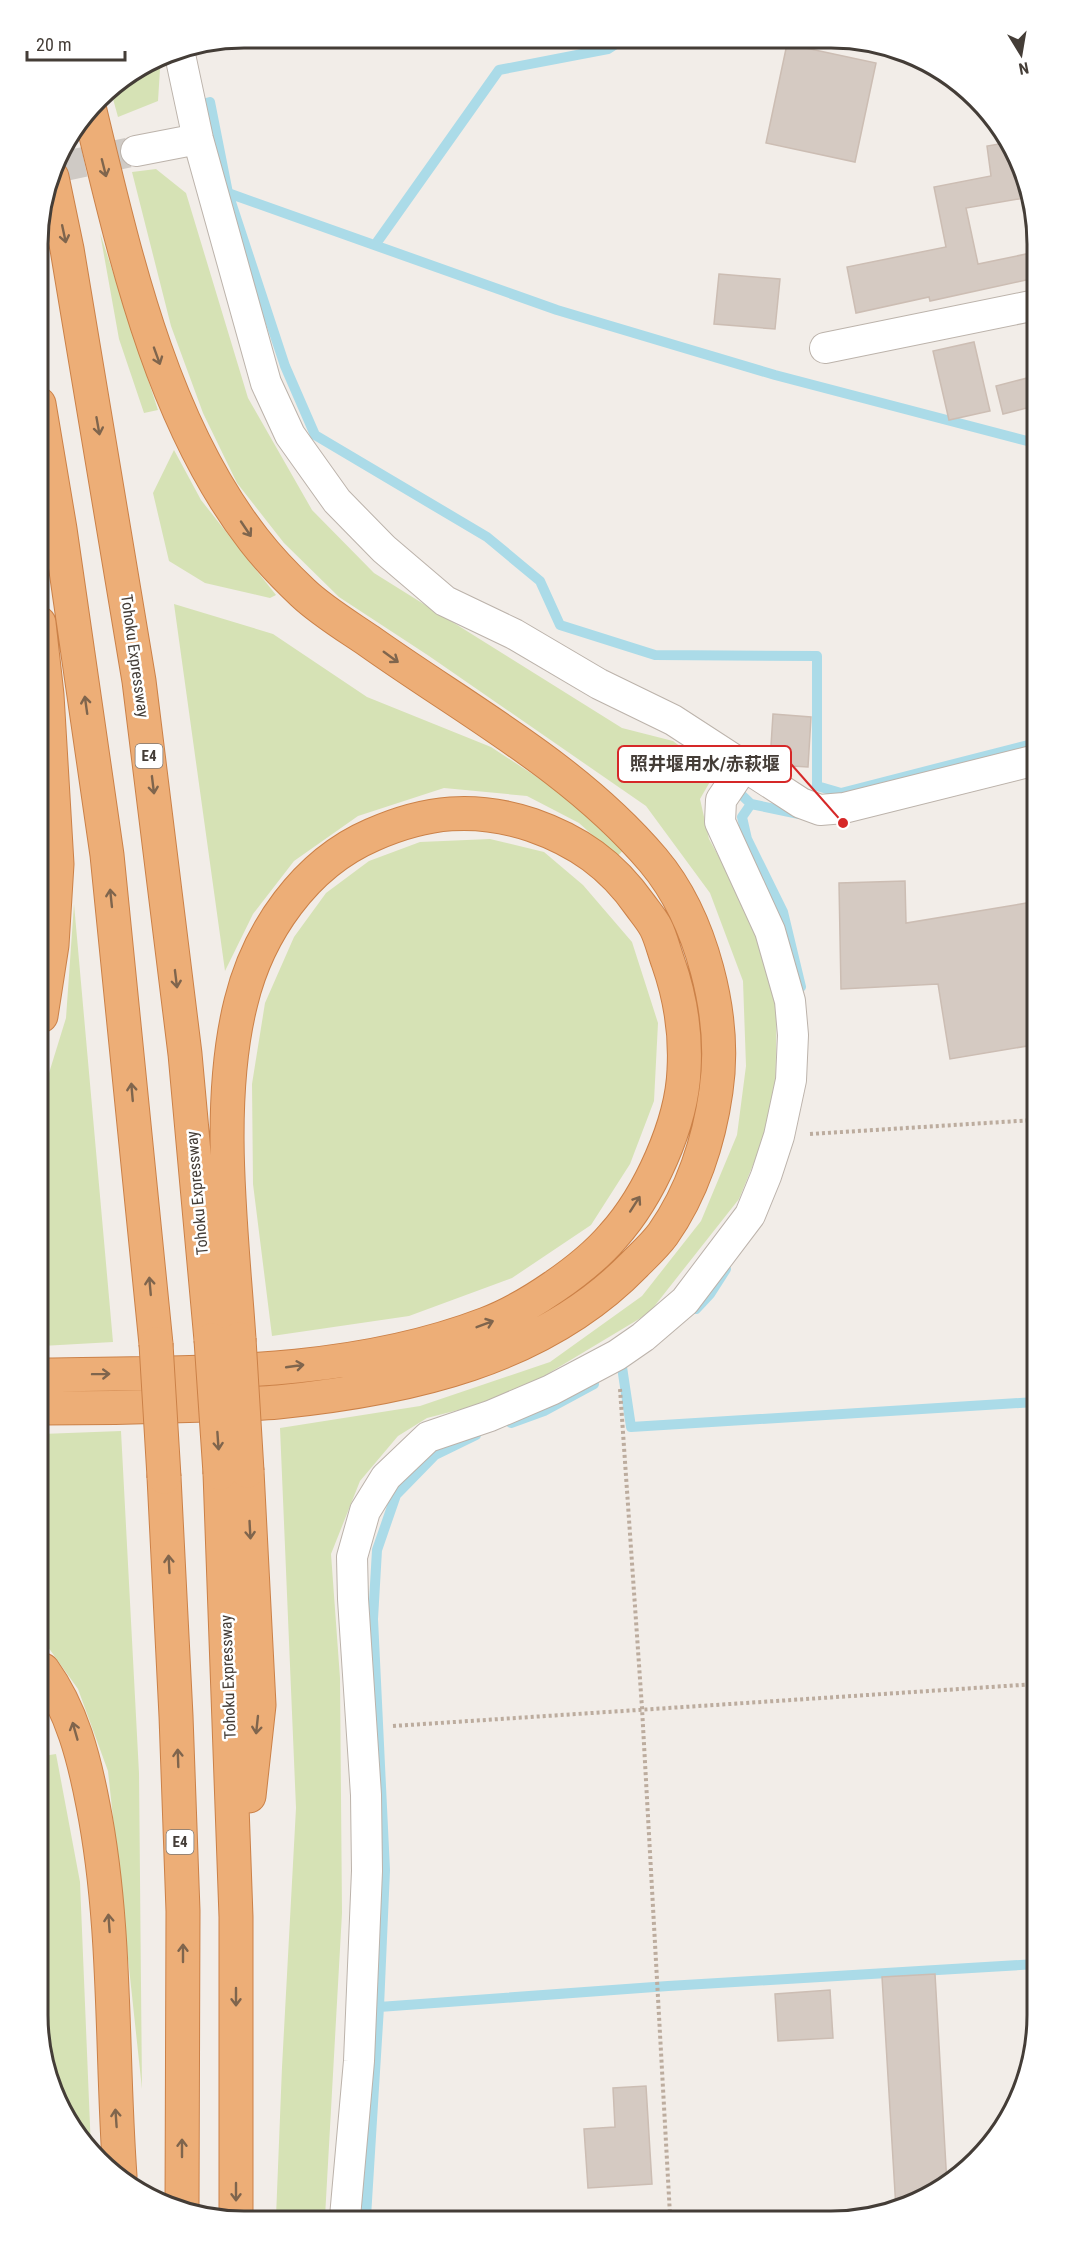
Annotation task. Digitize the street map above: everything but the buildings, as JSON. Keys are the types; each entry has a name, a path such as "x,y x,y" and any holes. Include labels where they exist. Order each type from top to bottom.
{"highway":[{"path":"48,1408 275,1402 405,1383 468,1365 527,1342 572,1317 614,1286 662,1236 688,1191 711,1126 720,1065 717,1018 705,960 687,914 656,862 585,792 521,744 429,684 304,595 255,542 219,490 182,416 157,356 121,238 92,121"},
{"name":"Tohoku Expressway","path":"55,193 69,261 140,681 185,1054 225,1340 234,1472 236,2211"},
{"name":"E4","path":"48,458 107,855 156,1344 176,1716 183,1911 182,2201"},
{"path":"48,712 57,864 52,945 48,971"},
{"path":"48,1376 275,1369 377,1355 436,1341 490,1323 537,1299 613,1237 659,1164 676,1118 685,1071 682,1022 672,974 656,928 628,889 596,857 553,832 505,816 453,813 402,822 352,843 315,871 284,908 261,944 241,1000 231,1059 225,1340"},
{"path":"48,1679 71,1719 88,1778 99,1834 111,1964 119,2166"}],"street":[{"path":"181,58 198,139 266,383 290,435 337,501 384,549 445,602 514,634 599,684 673,720 801,803 820,810 844,808 1027,761"},
{"path":"136,151 198,139"},
{"path":"825,348 1027,307"},
{"path":"346,2211 359,2061 367,1871 366,1795 360,1728 352,1557 365,1511 386,1477 428,1437 490,1416 551,1390 617,1355 643,1337 685,1301 750,1215 779,1136 791,1080 793,1035 790,1001 770,931 720,822 721,800 744,766"}],"path":[{"path":"779,1136 1027,1120"},
{"path":"617,1355 642,1708 670,2211"},
{"path":"360,1728 1027,1685"}],"green space":[{"path":"160,68 158,101 118,117 113,99 135,81"},
{"path":"156,169 186,193 248,398 312,510 374,573 622,728 673,741 715,773 700,799 709,839 749,911 777,993 775,1111 739,1199 649,1313 509,1397 427,1418 398,1436 360,1481 331,1554 340,1678 342,1913 325,2211 276,2211 296,1808 280,1428 420,1406 550,1362 642,1296 701,1221 737,1135 746,1066 743,981 710,893 646,806 429,656 339,597 284,543 237,483 203,413 171,326 132,172"},
{"path":"100,233 158,410 144,413 119,339"},
{"path":"174,450 201,500 276,595 270,598 205,583 169,561 153,493"},
{"path":"174,604 273,634 367,697 491,747 592,813 626,847 617,857 579,823 527,796 444,788 358,816 294,861 253,914 225,971"},
{"path":"490,839 544,852 583,885 632,942 658,1023 654,1101 630,1164 591,1225 512,1278 409,1316 272,1336 253,1184 252,1084 265,1003 294,937 326,893 369,861 420,842"},
{"path":"74,904 113,1342 48,1346 48,1076 66,1018"},
{"path":"121,1431 139,1773 142,2089 108,1771 78,1689 48,1647 48,1434"},
{"path":"56,1754 80,1882 90,2137 74,2113 63,2090 50,2041 48,2015 48,1755"}],"waterway":[{"path":"375,245 499,70 610,48"},
{"path":"198,105 210,102 228,193 285,366 315,435 487,537 540,581 560,625 655,655 817,656 817,786 841,793 1027,745"},
{"path":"228,193 557,310 775,375 1027,441"},
{"path":"694,749 751,804 799,814"},
{"path":"751,804 742,817 747,839 783,912 801,987"},
{"path":"696,1309 710,1294 726,1269"},
{"path":"622,1367 631,1427 1027,1402"},
{"path":"511,1423 544,1411 594,1384"},
{"path":"366,2211 385,1870 373,1619 377,1550 396,1495 435,1455 476,1435"},
{"path":"379,2007 668,1986 1027,1965"}],"tunnel":[{"path":"64,166 136,151"}],"place":[{"name":"照井堰用水/赤萩堰","path":"843,823"}]}
